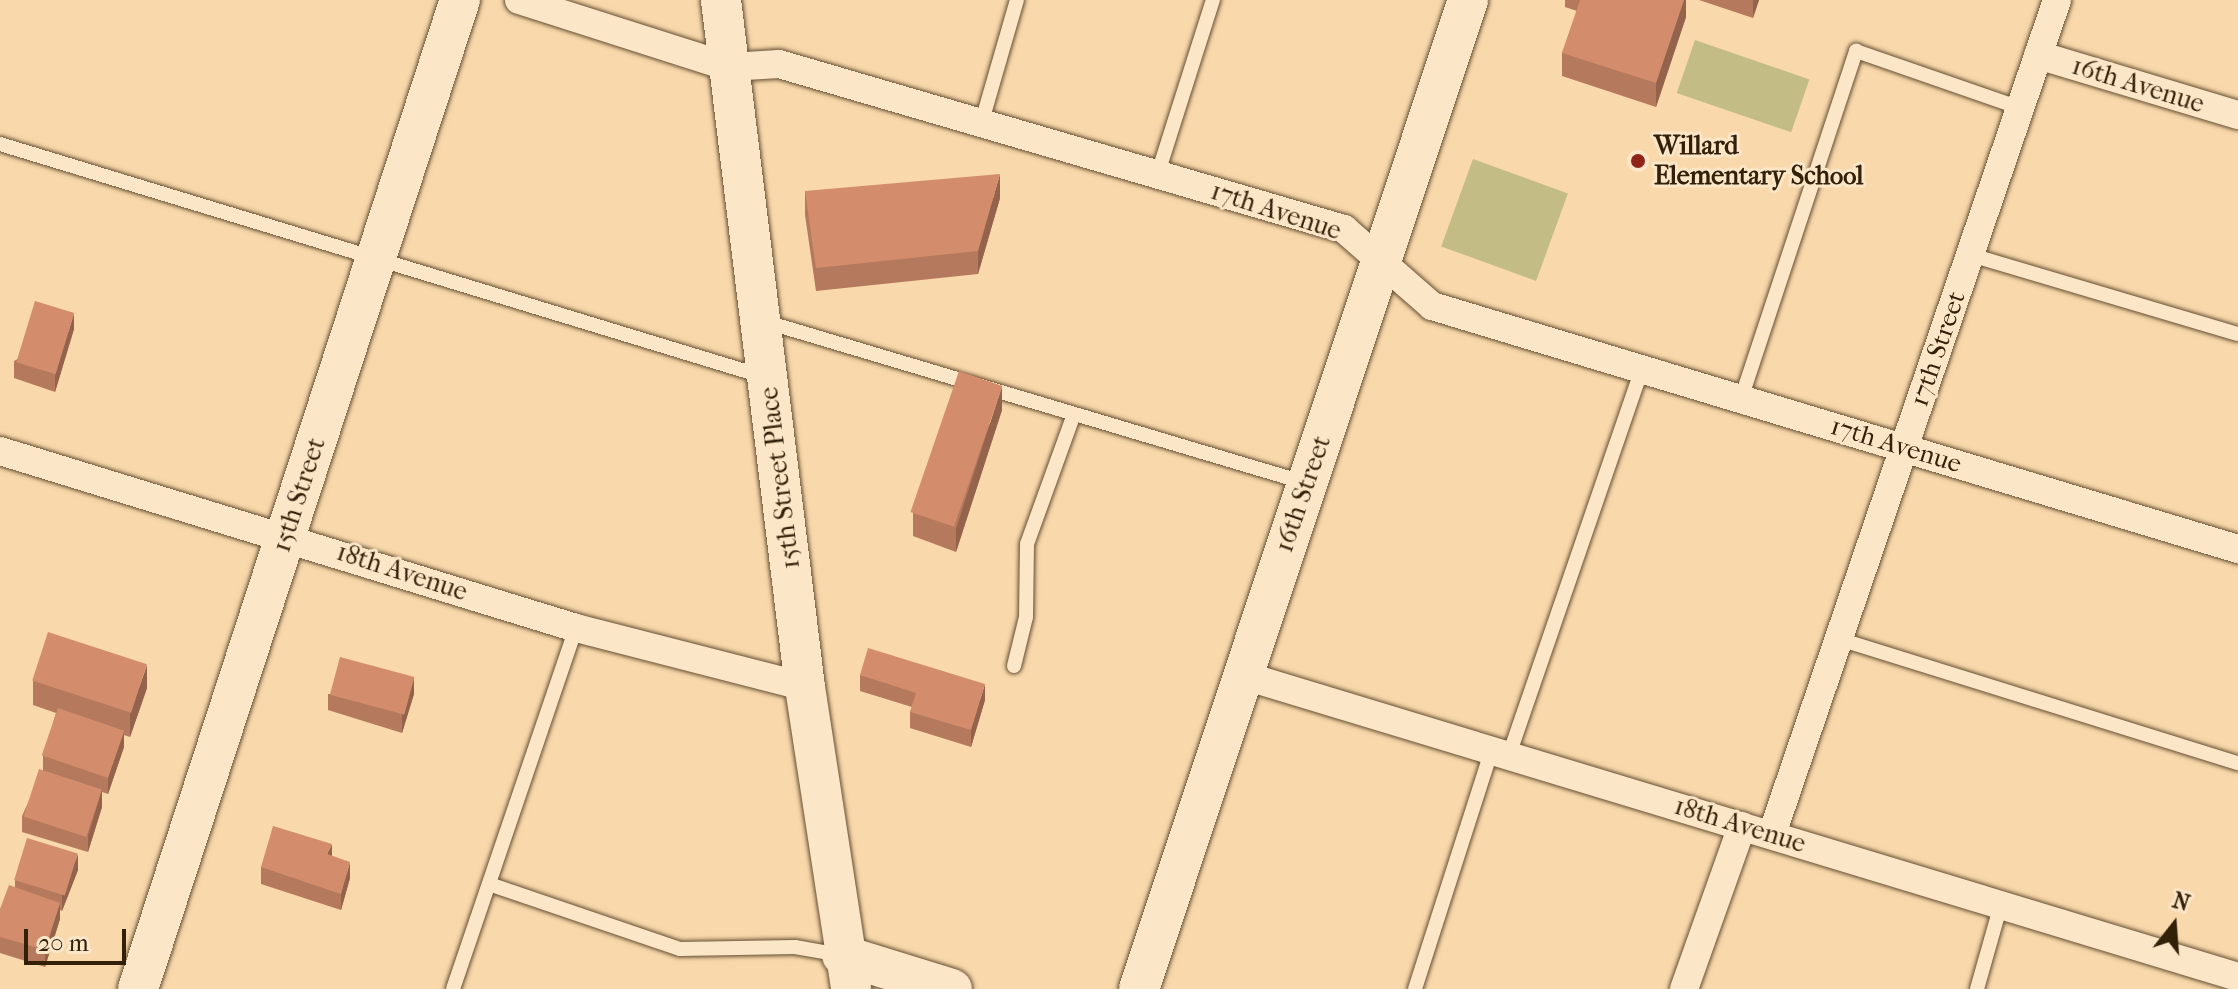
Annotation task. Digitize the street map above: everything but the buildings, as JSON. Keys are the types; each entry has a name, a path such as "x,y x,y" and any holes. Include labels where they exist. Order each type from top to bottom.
{"street":[{"name":"15th Street","path":"138,989 460,0"},
{"name":"17th Avenue","path":"519,0 729,67 779,64 1344,229 1432,306 2238,549"},
{"name":"15th Street Place","path":"721,0 843,978"},
{"name":"16th Street","path":"1139,989 1468,0"},
{"name":"17th Street","path":"1772,834 2057,0"},
{"name":"16th Avenue","path":"2038,55 2238,115"},
{"name":"18th Avenue","path":"0,451 286,535 576,628 805,687"},
{"name":"18th Avenue","path":"1242,675 2238,977"},
{"path":"1684,989 1742,826"},
{"path":"843,978 952,989"}],"lane":[{"path":"982,121 1017,0"},
{"path":"1158,173 1213,0"},
{"path":"1741,399 1856,51 2021,108"},
{"path":"0,144 767,378"},
{"path":"1971,255 2238,334"},
{"path":"761,320 1307,484"},
{"path":"1415,989 1642,369"},
{"path":"1014,666 1026,617 1027,544 1074,414"},
{"path":"453,989 576,628"},
{"path":"1839,639 2238,763"},
{"path":"489,884 680,949 795,947 843,978"},
{"path":"1977,989 2001,904"}],"shaded area":[{"path":"1695,40 1809,79 1791,132 1677,93"},
{"path":"1473,159 1568,194 1536,281 1441,246"}],"place":[{"name":"Willard Elementary School","path":"1638,161"}]}
